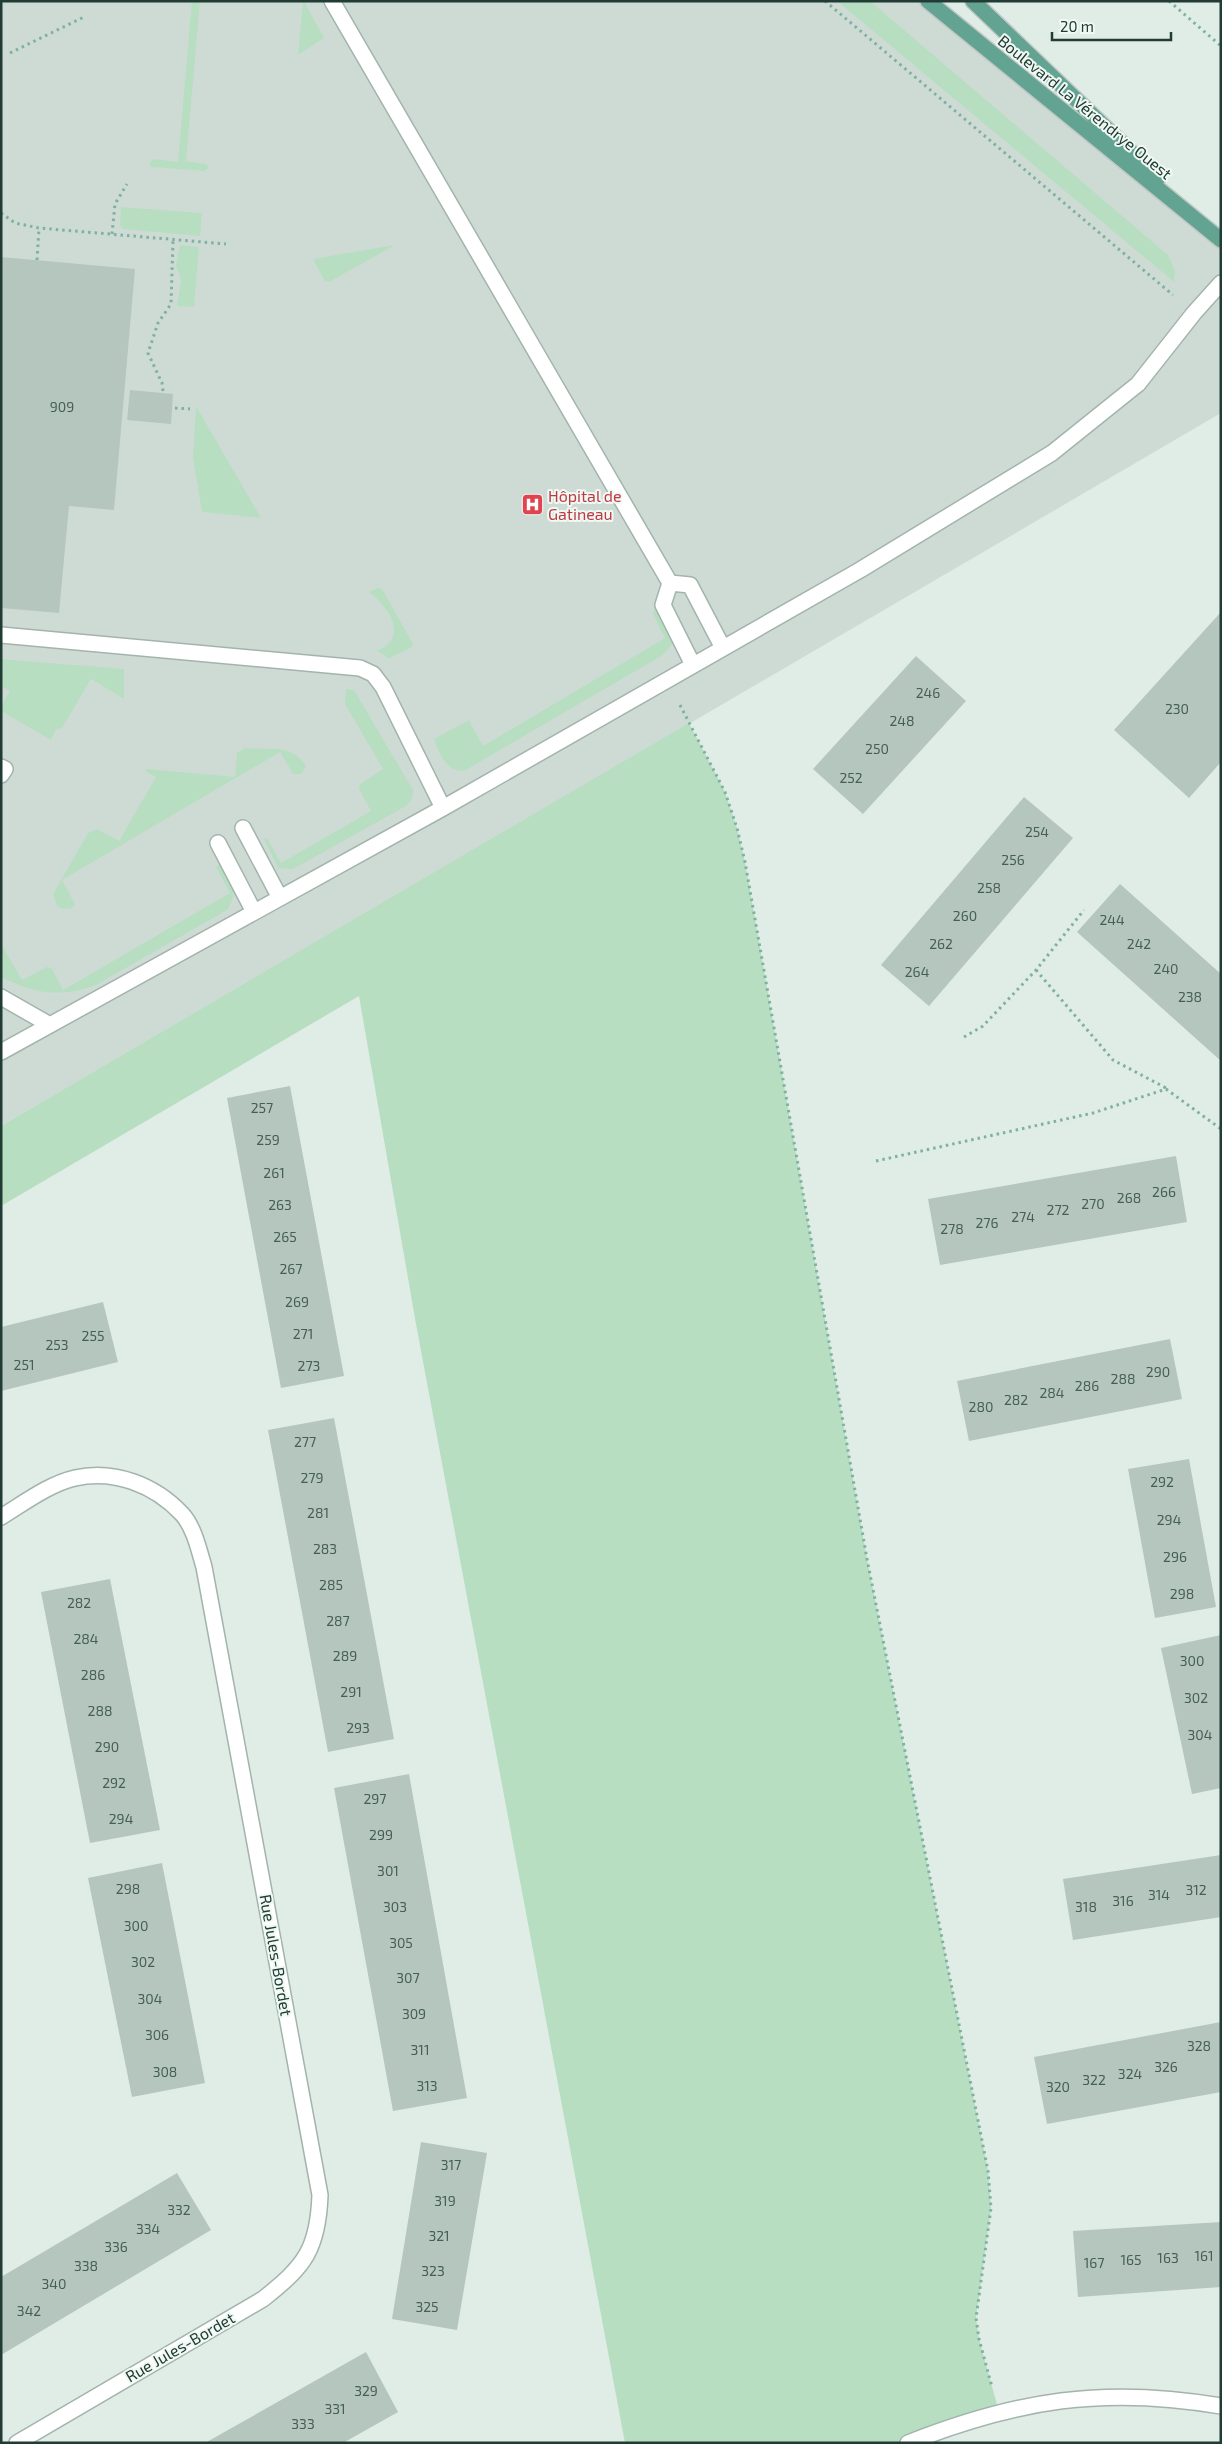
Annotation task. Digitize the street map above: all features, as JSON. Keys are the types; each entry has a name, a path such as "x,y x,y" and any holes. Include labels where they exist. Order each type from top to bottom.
{"main road":[{"name":"Boulevard La Vérendrye Ouest","path":"928,1 1221,239"},
{"name":"Boulevard La Vérendrye Ouest","path":"973,1 1221,239"}],"street":[{"path":"332,1 670,583"},
{"path":"1,1052 443,808 860,570 1052,453 1138,384 1194,312 1221,283"},
{"path":"670,583 690,585 723,648"},
{"path":"670,583 662,605 693,665"},
{"path":"1,635 360,668 373,674 383,688 443,808"},
{"path":"1,766 4,769 1,775"},
{"path":"243,828 280,898"},
{"path":"218,843 254,912"},
{"path":"1,997 50,1025"},
{"name":"Rue Jules-Bordet","path":"1,1517 44,1492 74,1478 105,1475 133,1480 159,1495 183,1515 196,1541 204,1567 320,2195 319,2223 309,2253 292,2276 263,2299 16,2443"},
{"path":"908,2443 952,2425 999,2412 1088,2397 1138,2397 1221,2406"}],"path":[{"path":"825,1 1194,312"},
{"path":"1169,1 1221,46"},
{"path":"10,53 86,16"},
{"path":"112,234 115,204 127,184"},
{"path":"1,213 15,223 39,228 226,244"},
{"path":"37,260 39,228"},
{"path":"163,391 162,383 148,353 158,323 171,304 173,240"},
{"path":"175,408 190,410"},
{"path":"666,680 725,792 737,828 745,862 867,1559 988,2171 991,2208 976,2318 979,2339 999,2412"},
{"path":"964,1037 983,1026 1036,970 1084,910"},
{"path":"1036,970 1112,1060 1166,1089 1221,1129"},
{"path":"876,1161 1093,1113 1166,1089"}],"shaded area":[{"name":"Hôpital de Gatineau","path":"1,1 928,1 1221,240 1221,413 1,1126"}],"green space":[{"path":"192,1 200,1 186,161 206,164 209,168 204,171 151,167 149,163 153,159 178,162"},
{"path":"303,1 324,38 298,55"},
{"path":"837,1 870,1 1168,255 1175,271 1174,282"},
{"path":"121,207 202,213 200,236 123,229 120,225"},
{"path":"180,245 199,247 194,307 177,306 181,280 176,266"},
{"path":"395,245 329,282 324,280 313,259"},
{"path":"196,406 261,518 202,512 193,458"},
{"path":"377,588 382,589 413,644 412,647 387,659 385,655 376,651 386,645 392,638 394,631 393,622 383,606 369,592"},
{"path":"654,610 658,610 673,643 663,655 464,771 453,769 444,761 434,739 469,720 483,746 665,638 653,614"},
{"path":"1,659 124,669 124,699 91,679 62,728 56,729 51,740 1,711 1,706 10,691 1,686"},
{"path":"346,689 354,690 413,790 412,799 406,806 293,869 278,868 264,839 267,838 281,863 371,811 359,789 360,784 383,769 345,704"},
{"path":"689,723 725,792 737,828 745,862 867,1559 988,2171 991,2208 976,2318 979,2339 999,2412 908,2443 625,2443 416,1324 359,996 1,1206 1,1126"},
{"path":"245,748 271,748 287,751 295,754 306,767 301,774 293,774 280,752 62,880 75,904 72,908 63,909 57,906 53,894 88,833 97,829 119,841 156,777 145,771 147,769 235,777 237,753"},
{"path":"220,864 233,892 231,904 227,910 96,985 71,992 48,992 25,987 1,977 1,944 22,980 47,967 52,969 63,990 230,893 216,867"}],"building":[{"path":"1,257 135,269 114,510 69,506 59,613 1,608"},
{"path":"130,390 173,394 171,424 127,420"},
{"path":"1221,612 1221,762 1189,798 1114,730"},
{"path":"916,656 966,701 863,814 813,769"},
{"path":"1024,797 1073,838 929,1006 881,965"},
{"path":"1120,884 1221,974 1221,1061 1077,932"},
{"path":"290,1086 344,1376 281,1388 227,1098"},
{"path":"1176,1156 1187,1222 940,1265 928,1199"},
{"path":"103,1302 118,1362 1,1391 1,1327"},
{"path":"1170,1339 1182,1399 969,1441 957,1381"},
{"path":"334,1418 394,1739 328,1752 268,1430"},
{"path":"1189,1459 1216,1607 1155,1618 1128,1469"},
{"path":"110,1579 160,1830 90,1843 41,1592"},
{"path":"1221,1635 1221,1788 1192,1794 1161,1648"},
{"path":"409,1774 467,2098 393,2111 334,1788"},
{"path":"1221,1855 1221,1917 1073,1940 1063,1879"},
{"path":"162,1863 205,2083 132,2097 88,1878"},
{"path":"1221,2022 1221,2092 1047,2124 1034,2057"},
{"path":"421,2142 487,2153 457,2330 392,2319"},
{"path":"177,2173 211,2230 1,2355 1,2277"},
{"path":"1221,2222 1221,2287 1078,2297 1073,2231"},
{"path":"366,2352 398,2412 343,2443 205,2443"}],"place":[{"name":"Hôpital de Gatineau","path":"532,505"}]}
